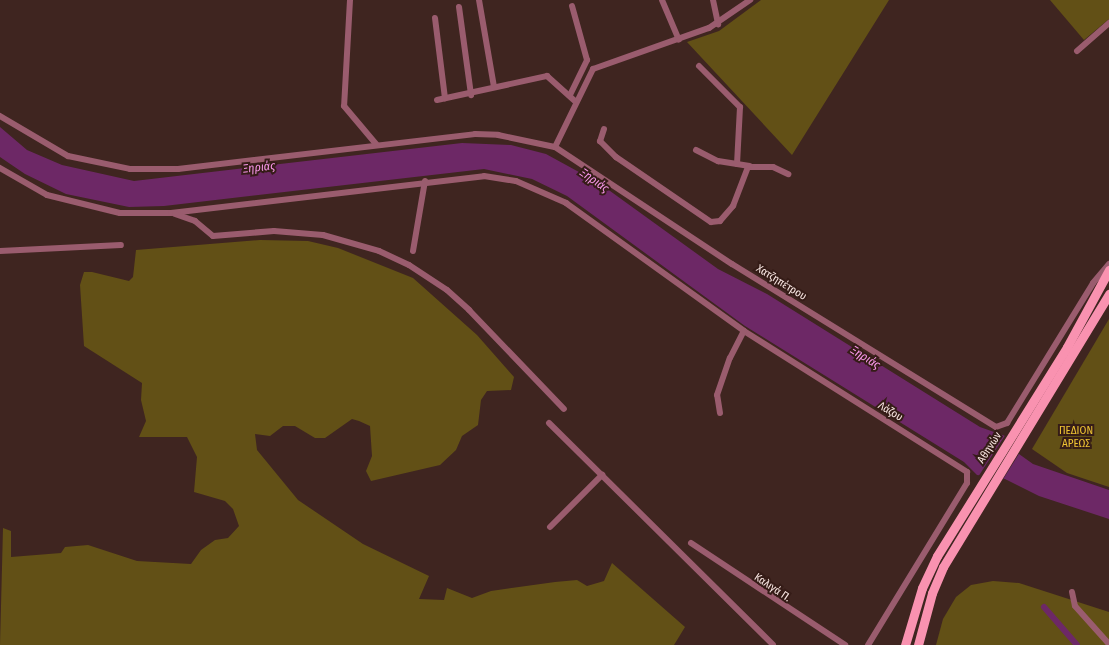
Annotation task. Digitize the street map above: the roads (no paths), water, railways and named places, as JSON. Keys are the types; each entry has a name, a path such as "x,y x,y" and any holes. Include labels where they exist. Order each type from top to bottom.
{"main road":[{"name":"Αθηνών","path":"1016,439 1109,270"},
{"name":"Αθηνών","path":"905,645 930,569 1109,294"},
{"name":"Αθηνών","path":"918,645 938,578 988,482"}],"street":[{"path":"350,0 344,106 376,144"},
{"path":"479,0 494,87"},
{"path":"662,0 679,40"},
{"path":"713,0 718,24"},
{"path":"0,116 68,156 130,169 178,169 376,144 479,134 555,147 593,69 679,40 718,24 747,1"},
{"path":"570,95 587,60 572,6"},
{"path":"459,7 470,95"},
{"path":"435,18 445,98"},
{"path":"1077,51 1109,23"},
{"path":"699,66 736,100 740,107 741,145 737,164"},
{"path":"437,100 470,95 494,87 546,76 570,95 576,102"},
{"path":"604,129 600,141 616,157 711,222 720,221 733,206 750,166"},
{"name":"Χατζηπέτρου","path":"555,147 908,375 1000,428"},
{"path":"696,150 718,161 750,166 773,167 788,174"},
{"path":"0,168 33,189 85,207 120,213 171,213 194,220 213,236 274,232 323,235 373,249 408,265 447,290 470,310 564,409"},
{"name":"Λάζου","path":"171,213 425,181 496,176 552,196 744,331 795,365 965,469 968,480 868,645"},
{"path":"413,251 425,181"},
{"path":"0,251 121,245"},
{"name":"Αθηνών","path":"1000,428 1093,283 1109,264"},
{"path":"720,413 717,395 730,358 744,331"},
{"path":"549,423 602,474 696,572 773,645"},
{"path":"550,527 602,474"},
{"name":"Καλιγά Π.","path":"691,543 845,645"},
{"path":"1072,592 1075,606 1109,644"}],"water":[{"name":"Ξηριάς","path":"0,127 27,150 62,165 134,181 462,143 511,145 546,154 599,183 718,269 767,294 980,427 1008,437 1019,454 1033,464 1109,490 1109,519 1039,496 1005,479 977,475 964,462 745,326 567,196 532,179 484,169 164,206 129,207 66,194 25,174 0,157"}],"waterway":[{"path":"1044,607 1077,645"}],"park label":[{"name":"ΠΕΔΙΟΝ ΑΡΕΩΣ","path":"1076,438"}]}
